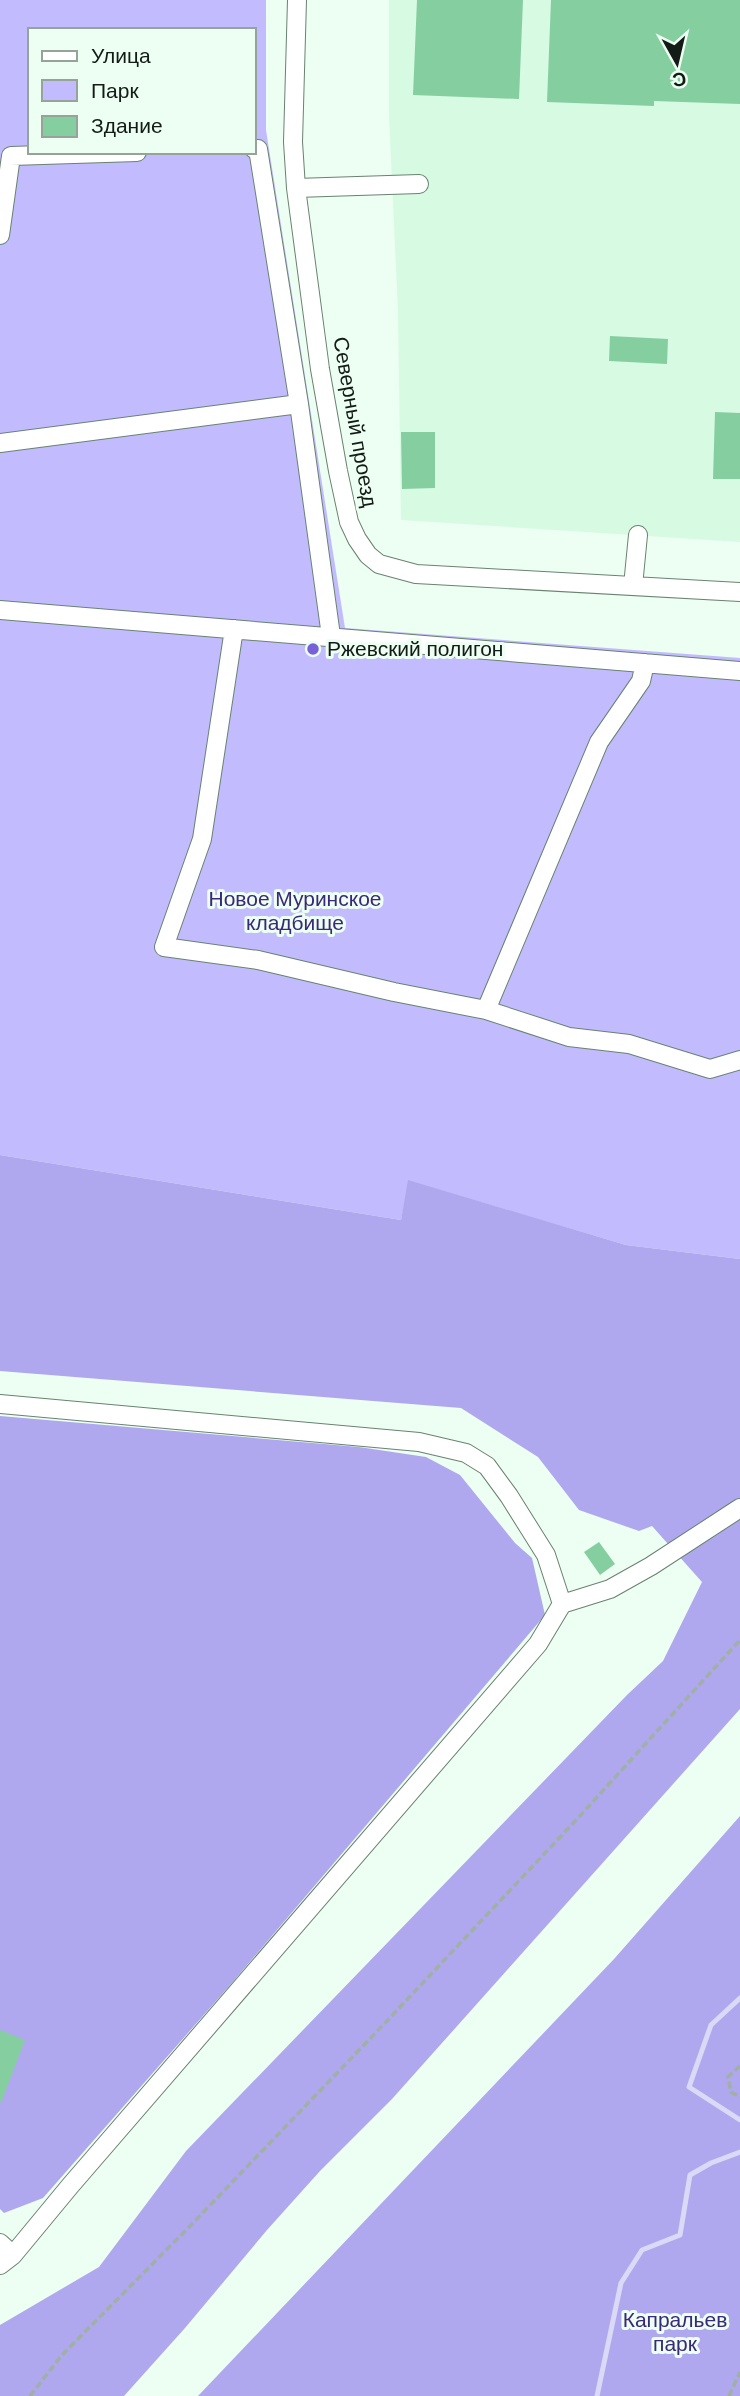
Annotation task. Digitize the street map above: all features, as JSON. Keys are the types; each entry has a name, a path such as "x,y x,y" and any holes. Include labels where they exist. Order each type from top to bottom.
{"street":[{"name":"Северный проезд","path":"297,0 293,142 296,188 320,369 338,471 349,522 368,555 379,564 415,573 740,593"},
{"path":"256,149 299,404 331,636"},
{"path":"0,235 11,156 74,154"},
{"path":"296,188 419,184"},
{"path":"0,443 299,404"},
{"path":"633,586 638,535"},
{"path":"0,610 740,671"},
{"path":"234,629 202,839 164,947 258,960 394,992 486,1010 569,1037 629,1044 710,1069 740,1060"},
{"path":"486,1010 599,742 641,681 645,663"},
{"path":"0,1405 419,1442 466,1453 487,1466 509,1496 546,1555 562,1604"},
{"path":"4,2254 69,2186 538,1644 562,1604 610,1589 651,1566 740,1508"}],"path":[{"path":"30,2396 62,2355 386,2022 578,1818 740,1640"},
{"path":"740,2066 728,2077 731,2092 740,2097"},
{"path":"729,2396 740,2372"}],"shaded area":[{"path":"389,0 740,0 740,542 401,520 398,310 389,116"}],"green space":[{"name":"Новое Муринское кладбище","path":"0,0 266,0 266,130 345,628 740,658 740,1259 626,1245 409,1181 401,1220 0,1155"},
{"path":"0,1155 401,1220 408,1180 626,1245 740,1259 740,1709 392,2099 320,2171 267,2230 124,2396 0,2396 0,2325 99,2267 186,2151 663,1661 702,1582 652,1526 639,1531 579,1510 538,1457 461,1408 0,1371"},
{"path":"0,1416 359,1447 426,1457 460,1475 515,1543 532,1558 545,1615 231,1984 43,2198 4,2213 0,2209"},
{"name":"Капральев парк","path":"740,1816 740,2396 198,2396 614,1959"}],"building":[{"path":"417,0 523,0 519,99 413,95"},
{"path":"551,0 740,0 740,104 654,101 654,106 547,102"},
{"path":"610,336 668,339 667,364 609,361"},
{"path":"715,412 740,413 740,479 713,479"},
{"path":"401,432 435,432 435,488 402,489"},
{"path":"599,1542 615,1564 600,1575 584,1552"},
{"path":"0,2030 25,2040 1,2103 0,2102"}],"waterway":[{"path":"740,1998 711,2025 689,2087 740,2120"},
{"path":"597,2396 621,2283 642,2250 680,2235 690,2175 711,2163 740,2152"}],"place":[{"name":"Ржевский полигон","path":"313,649"}]}
